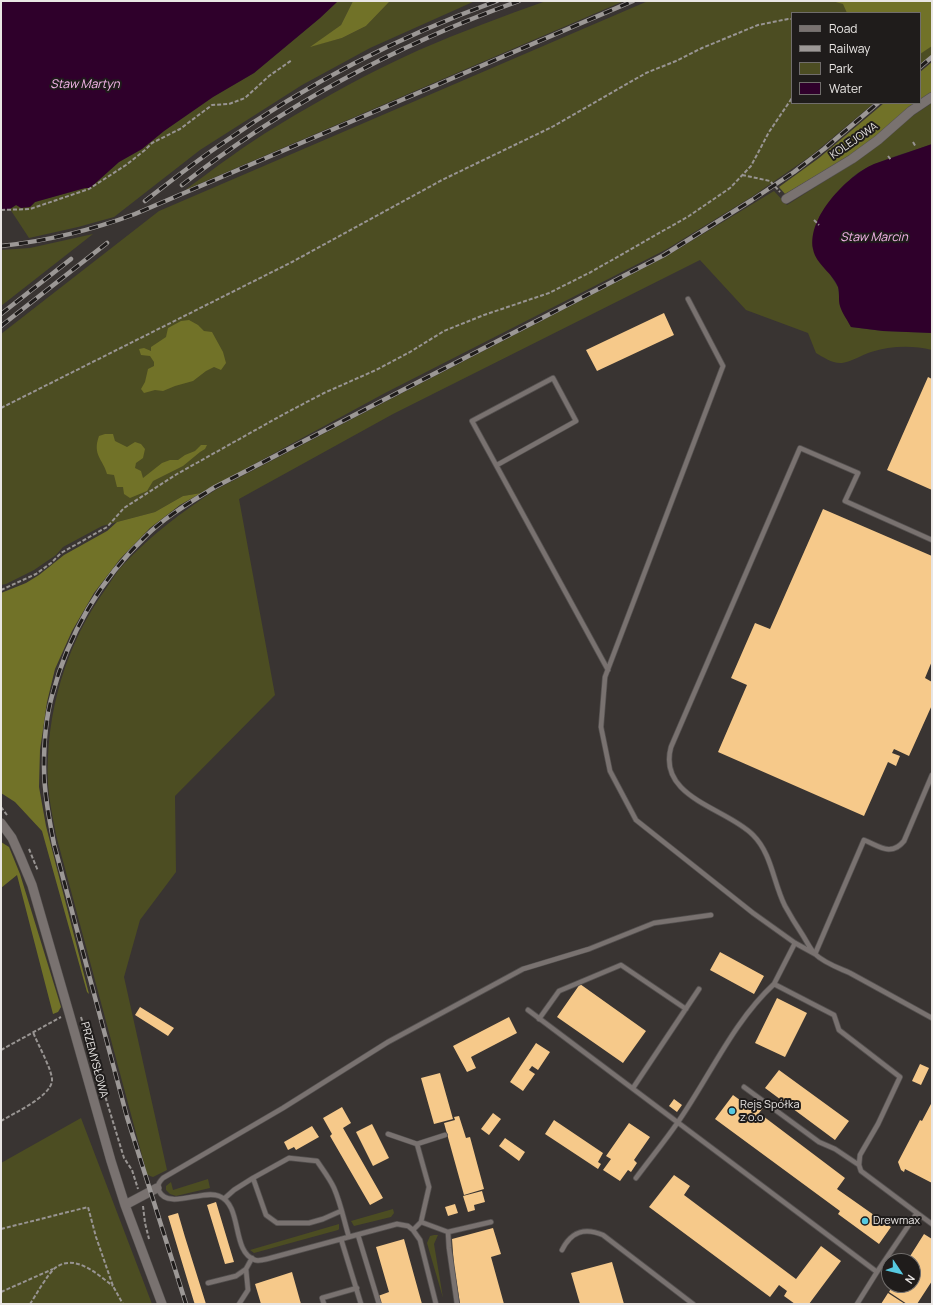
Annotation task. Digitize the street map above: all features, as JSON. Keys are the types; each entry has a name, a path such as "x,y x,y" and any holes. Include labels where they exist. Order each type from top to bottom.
{"street":[{"name":"KOLEJOWA","path":"786,199 852,159 878,140 911,111 932,97"},
{"name":"PRZEMYSŁOWA","path":"1,823 12,838 32,885 92,1097 125,1205 162,1304"},
{"path":"125,1205 157,1188"}],"lane":[{"path":"688,299 723,366 605,677 601,727 610,771 636,820 753,913 795,943 932,1018"},
{"path":"497,465 576,421 553,378 472,421 608,670"},
{"path":"814,954 785,905 767,856 760,843 752,834 736,821 700,802 680,787 670,768 669,757 800,448 858,473 845,501 932,540"},
{"path":"814,954 864,840 889,850 900,846 904,841 932,775"},
{"path":"436,1304 420,1240 408,1226 396,1224 267,1259 256,1260 252,1258 242,1247 230,1205 225,1198 218,1195 208,1194 179,1200 169,1199 160,1194 157,1188 158,1183 163,1178 283,1108 388,1042 523,969 589,949 654,923 711,915"},
{"path":"636,1178 678,1122 740,1023 760,997 774,984 795,943"},
{"path":"539,1019 559,991 621,965 686,1009"},
{"path":"774,984 834,1015 839,1030 900,1077 878,1124 860,1155 859,1165 861,1171 932,1224"},
{"path":"633,1088 699,989"},
{"path":"528,1010 877,1272"},
{"path":"744,1087 819,1142 835,1149 859,1165"},
{"path":"388,1134 417,1144 445,1135"},
{"path":"413,1230 421,1222 429,1187 417,1144"},
{"path":"225,1198 234,1190 253,1178 289,1158 317,1161 334,1188 349,1237"},
{"path":"253,1178 266,1215 277,1223 309,1223 341,1211"},
{"path":"857,1304 917,1213"},
{"path":"421,1222 448,1232 491,1222"},
{"path":"562,1250 569,1238 577,1233 588,1231 596,1232 603,1235 693,1304"},
{"path":"448,1232 457,1304"},
{"path":"358,1235 378,1304"},
{"path":"342,1239 361,1304"},
{"path":"208,1283 236,1276 246,1269 252,1258"},
{"path":"238,1304 248,1290 246,1269"},
{"path":"324,1304 322,1298 357,1288"}],"path":[{"path":"1,408 292,262 442,180 552,127 646,73 758,25 791,19"},
{"path":"1,210 30,209 89,189 126,165 152,143 180,129 212,105 229,104 245,98 269,76 292,60"},
{"path":"1,590 36,574 51,564 61,554 107,527 124,508 177,474 318,397 376,370 444,332 484,315 549,293 591,272 689,216 730,188 751,166 769,132 791,99"},
{"path":"913,142 916,147"},
{"path":"888,156 890,160"},
{"path":"742,175 770,181 786,199"},
{"path":"814,220 819,225"},
{"path":"1,807 9,817"},
{"path":"28,847 40,876"},
{"path":"1,1050 69,1013"},
{"path":"82,1017 124,1158 134,1176 144,1214 144,1223 151,1242"},
{"path":"1,1120 48,1091 52,1082 51,1074 33,1032"},
{"path":"1,1229 88,1207 96,1237 113,1286 123,1304"},
{"path":"1,1292 66,1263 80,1264 96,1273 113,1286"},
{"path":"30,1304 55,1269"}],"green space":[{"path":"338,1 353,1 341,25 312,46 342,38 366,26 390,1 475,1 370,48 302,85 200,150 114,217 29,238 10,209 16,205 30,207 35,202 85,188 90,188 119,162 142,149 164,131 213,97 254,73"},
{"path":"546,1 624,1 185,190 265,133 365,76 435,43"},
{"path":"648,1 932,1 932,55 921,64 921,12 791,12 791,104 873,104 812,155 753,196 667,249 385,393 201,493 183,496 155,512 102,526 63,547 56,555 34,570 1,585 1,334 159,211"},
{"path":"932,103 932,144 882,161 855,175 840,190 819,217 831,276 838,287 840,306 851,327 883,331 932,333 932,350 917,347 893,347 871,352 842,363 832,361 816,353 808,333 746,310 700,260 393,414 239,499 275,695 175,796 176,872 140,920 124,977 167,1170 153,1177 147,1174 56,835 48,784 50,732 61,680 80,632 93,609 121,567 156,534 217,489 665,257 774,191 787,205 850,165 914,115"},
{"path":"93,234 1,306 1,250 30,248"},
{"path":"81,1118 152,1304 1,1304 1,1163"},
{"path":"208,1179 210,1188 176,1196 170,1194 166,1190 166,1186 171,1182 173,1190"},
{"path":"393,1209 394,1213 391,1217 354,1226 351,1221"},
{"path":"339,1224 338,1230 254,1253 250,1250"},
{"path":"438,1235 434,1244 443,1298 427,1243 430,1236"}],"shaded area":[{"path":"353,1 390,1 366,26 342,38 310,47 341,25"},
{"path":"832,1 932,1 932,46 921,53 921,12 847,12 843,4"},
{"path":"932,62 932,94 921,101 921,71"},
{"path":"883,104 918,104 863,148 785,194 779,187 819,158"},
{"path":"189,320 198,325 204,331 212,332 223,352 226,363 221,370 214,367 193,381 163,391 155,390 144,393 141,389 145,382 148,369 154,366 154,362 150,356 141,355 139,349 144,348 151,351 151,347 166,337 168,328 181,321"},
{"path":"113,434 115,441 127,447 135,442 141,444 145,449 143,458 136,463 135,468 141,471 143,478 162,463 170,460 178,460 195,451 201,445 207,445 205,449 183,466 153,481 147,491 130,498 124,494 123,487 117,487 114,475 107,474 97,452 97,442 99,436"},
{"path":"201,493 180,505 150,528 120,559 94,593 72,631 55,669 47,702 40,750 39,787 46,826 89,994 87,992 42,831 15,802 1,793 1,593 26,583 39,575 64,555 107,531 117,522 155,512 183,496"},
{"path":"1,842 9,847 20,874 61,1007 58,1012 53,1014 17,875 1,888"}],"water":[{"name":"Staw Martyn","path":"1,1 338,1 254,73 213,97 164,131 142,149 119,162 90,188 85,188 35,202 30,207 21,208 16,205 10,209 1,210"},
{"name":"Staw Marcin","path":"932,144 932,333 883,331 851,327 840,306 839,289 836,282 817,260 815,255 813,249 813,237 816,224 831,199 852,178 863,170 874,164"}],"building":[{"path":"664,313 674,335 597,371 586,350"},
{"path":"928,377 932,379 932,490 887,470"},
{"path":"823,509 932,556 932,661 925,678 932,682 932,705 909,756 894,749 892,753 900,756 896,766 888,762 864,816 718,752 747,685 731,678 755,623 770,629"},
{"path":"720,952 764,976 754,994 710,970"},
{"path":"580,984 646,1031 623,1063 557,1017"},
{"path":"777,998 807,1013 785,1057 755,1043"},
{"path":"140,1007 174,1028 168,1036 135,1015"},
{"path":"509,1017 517,1033 471,1057 476,1068 467,1072 453,1046"},
{"path":"536,1043 550,1052 538,1070 532,1066 529,1070 535,1074 523,1091 510,1082"},
{"path":"920,1064 929,1068 921,1085 912,1081"},
{"path":"779,1070 849,1121 835,1140 765,1088"},
{"path":"440,1073 453,1119 434,1124 421,1078"},
{"path":"733,1095 755,1111 759,1105 763,1108 759,1113 845,1178 837,1189 891,1227 879,1244 838,1214 840,1211 715,1119"},
{"path":"674,1099 682,1105 677,1112 669,1106"},
{"path":"932,1102 932,1183 905,1169 904,1172 901,1170 898,1162 920,1120 922,1121"},
{"path":"342,1107 351,1123 343,1128 383,1198 370,1205 330,1136 332,1134 323,1118"},
{"path":"493,1113 501,1119 489,1135 481,1129"},
{"path":"459,1116 466,1138 470,1137 484,1189 464,1195 444,1123 455,1120 454,1117"},
{"path":"554,1120 603,1153 598,1162 601,1164 598,1169 545,1134"},
{"path":"629,1123 650,1137 634,1160 637,1163 631,1172 628,1170 620,1181 603,1170 611,1159 606,1156"},
{"path":"372,1124 389,1158 373,1166 356,1132"},
{"path":"312,1126 319,1137 296,1150 294,1147 288,1150 284,1142"},
{"path":"505,1138 525,1152 519,1161 499,1146"},
{"path":"674,1175 690,1186 684,1195 796,1279 821,1246 841,1261 809,1304 795,1304 784,1296 787,1291 779,1285 770,1297 649,1207"},
{"path":"482,1191 485,1202 474,1205 475,1210 468,1212 463,1196"},
{"path":"216,1202 234,1262 225,1264 207,1205"},
{"path":"455,1204 458,1213 448,1216 445,1207"},
{"path":"178,1213 206,1304 195,1304 194,1302 168,1216"},
{"path":"493,1228 501,1254 491,1257 504,1304 460,1304 454,1266 452,1239"},
{"path":"924,1234 932,1239 932,1281 917,1304 907,1304 890,1293 921,1293 921,1253 912,1253"},
{"path":"404,1239 422,1304 381,1304 378,1296 389,1292 376,1247"},
{"path":"612,1262 624,1304 580,1304 571,1273"},
{"path":"292,1272 301,1304 261,1304 255,1284"},
{"path":"888,1293 905,1304 881,1304"}],"railway":[{"path":"145,201 193,164 255,121 321,81 425,30 497,1"},
{"path":"182,185 261,129 301,103 343,80 386,57 429,37 519,1"},
{"path":"1,246 69,234 135,214 633,1"},
{"path":"921,66 932,57"},
{"path":"186,1304 127,1117 54,844 47,805 44,758 48,713 59,673 67,651 88,610 100,590 129,553 154,529 188,504 215,487 664,255 794,172 824,149 877,104"},
{"path":"1,326 107,243"},
{"path":"1,314 71,259"}],"place":[{"name":"Rejs Spółka z o.o","path":"732,1111"},
{"name":"Drewmax","path":"865,1221"}]}
